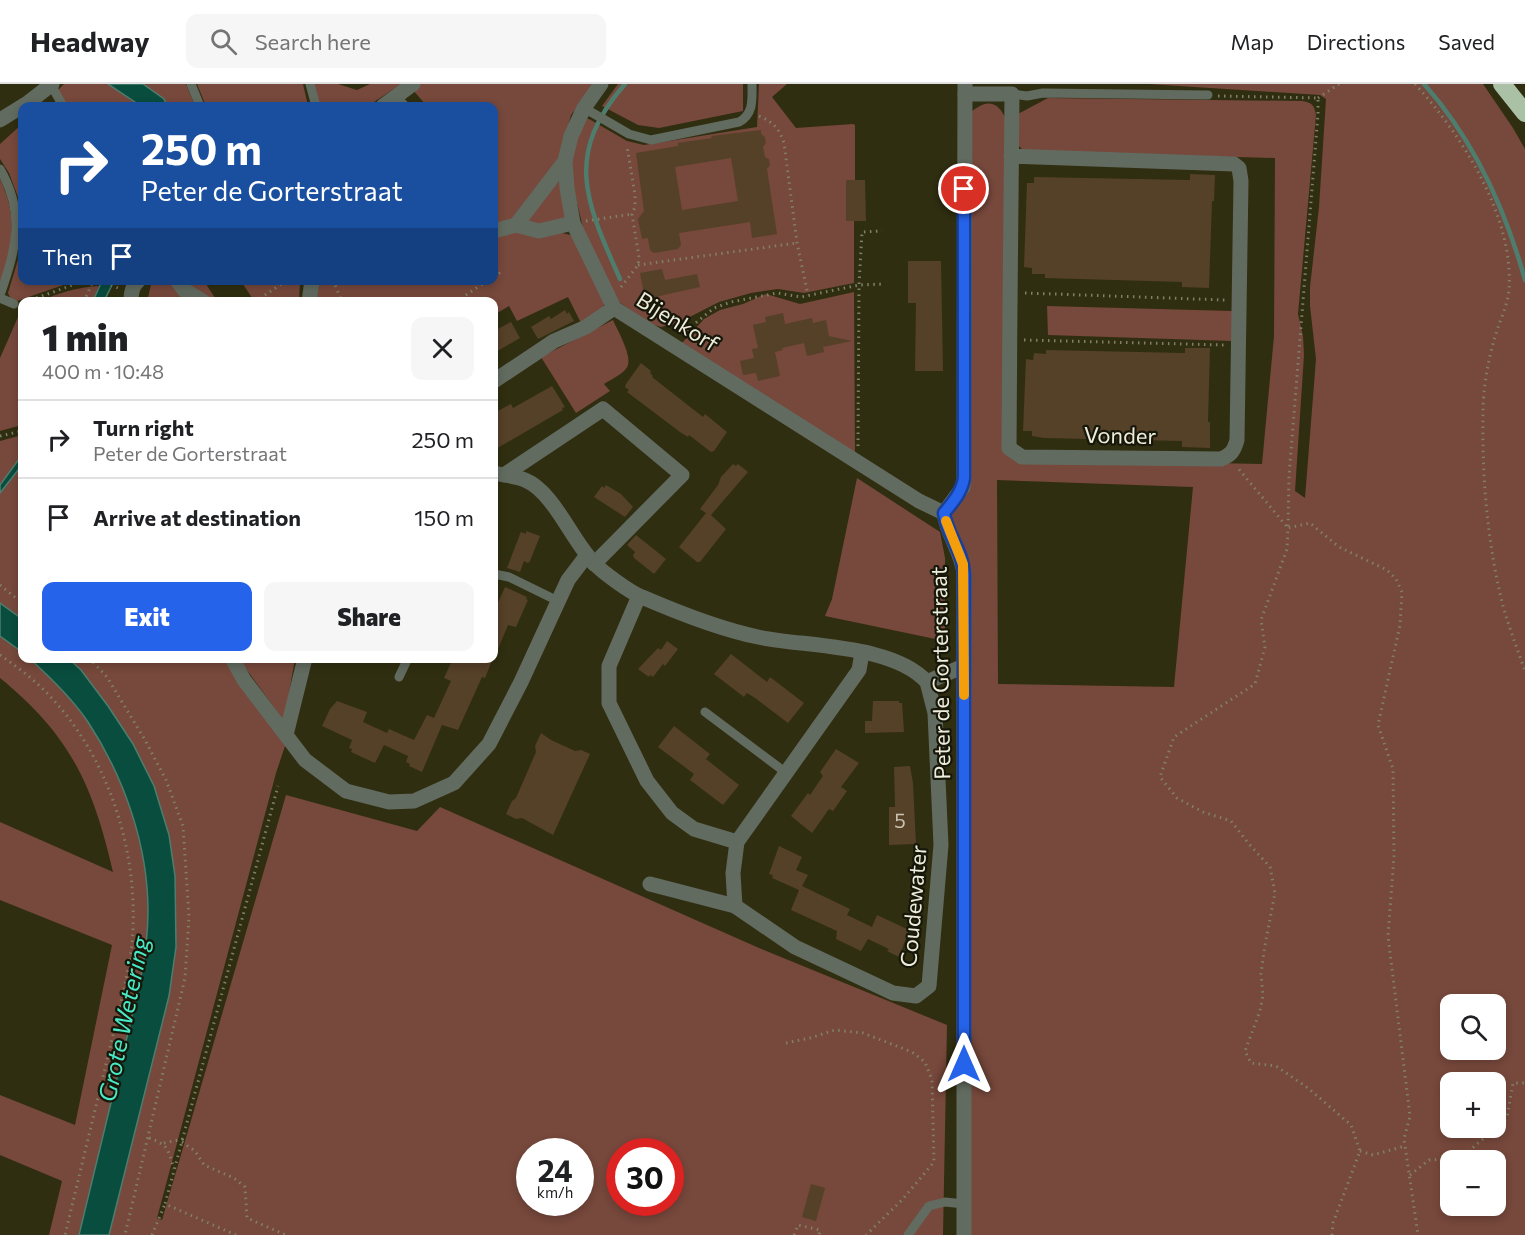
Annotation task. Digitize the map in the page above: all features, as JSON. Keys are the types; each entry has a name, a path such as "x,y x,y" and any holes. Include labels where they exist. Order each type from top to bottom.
{"highway":[{"path":"1502,84 1525,113"}],"street":[{"path":"29,102 51,84"},
{"path":"401,101 413,84"},
{"name":"Bijenkorf","path":"601,84 571,136 565,161 567,188 612,304 858,463 919,501 944,513"},
{"path":"944,513 963,487 964,478 965,89 1011,94"},
{"name":"Vonder","path":"1011,94 1009,447 1022,457 1221,459 1228,456"},
{"path":"0,120 18,109"},
{"path":"1011,156 1234,165 1239,168 1241,181 1237,440 1234,451 1228,456"},
{"path":"516,225 565,161"},
{"path":"498,230 516,225 539,231 579,222"},
{"path":"180,285 196,297"},
{"path":"498,378 554,341 586,327 612,304"},
{"path":"235,663 244,680 305,760 346,791 389,802 414,801 454,783 489,744 521,682 568,580 682,475 603,409 499,474"},
{"path":"499,474 526,480 546,497 591,559 639,596 704,622 758,637 822,645 890,658 927,682 964,666"},
{"name":"Peter de Gorterstraat","path":"944,513 963,564 964,1235"},
{"path":"639,596 609,666 609,703 647,781 672,813 694,829 737,842"},
{"path":"735,906 733,873 737,842 859,670 862,653"},
{"path":"286,735 304,663"},
{"name":"Coudewater","path":"650,884 735,906 795,947 893,993 916,996 929,986 941,845 935,713 927,682"}],"lane":[{"path":"51,84 61,102"},
{"path":"191,84 198,102"},
{"path":"310,84 315,102"},
{"path":"588,110 629,134 651,140 739,122 746,118 752,106 752,84"},
{"path":"1011,94 1027,96 1043,93 1209,95"},
{"path":"0,169 14,199 17,227 12,260 0,296 14,304"},
{"path":"498,575 509,577 558,601"},
{"path":"399,677 406,663"},
{"path":"705,712 785,772"},
{"path":"908,1235 928,1206 945,1202 964,1204"}],"path":[{"path":"1209,95 1318,98 1339,84"},
{"path":"1415,84 1455,135 1480,178 1498,213 1506,244 1509,290 1491,349 1483,410 1483,474 1502,602 1525,671"},
{"path":"1318,98 1289,476 1287,549 1261,620 1265,647 1255,684 1174,737 1160,777 1177,798 1203,812 1231,821 1270,867 1275,894 1261,974 1263,995 1260,1011 1245,1051 1251,1063 1276,1066 1308,1088 1351,1125 1360,1151 1333,1223 1332,1235"},
{"path":"749,112 773,122 784,143 797,243 808,296"},
{"path":"612,304 638,265 632,214 635,207 627,145 629,134"},
{"path":"579,222 632,214"},
{"path":"858,463 858,285 862,232 882,231"},
{"path":"638,265 797,243"},
{"path":"671,343 714,308 731,302 777,293 801,297 858,285 883,284"},
{"path":"39,297 73,285"},
{"path":"111,285 115,287"},
{"path":"262,297 280,285"},
{"path":"463,297 481,285"},
{"path":"1010,293 1239,301"},
{"path":"1010,339 1238,346"},
{"path":"0,436 18,431"},
{"path":"1228,456 1288,528"},
{"path":"1288,528 1310,523 1339,548 1387,570 1396,579 1402,592 1400,625 1378,725 1394,769 1394,856 1388,936 1410,1116 1404,1139 1418,1235"},
{"path":"0,585 18,600"},
{"path":"0,655 46,693 75,728 96,760 114,803 128,858 132,886 132,945 125,985 65,1235"},
{"path":"93,663 106,677 145,740 166,780 183,826 189,917 185,978 125,1235"},
{"path":"152,1235 165,1204 278,786"},
{"path":"786,1043 835,1030 863,1033 912,1052 925,1062 933,1080 934,1162 902,1200 866,1235"},
{"path":"1409,1168 1410,1176 1429,1160 1461,1158 1507,1118 1513,1083 1525,1083"},
{"path":"149,1138 163,1143 182,1141 195,1151 204,1165 234,1178 245,1187 247,1218 286,1235"},
{"path":"163,1143 168,1150 174,1171"},
{"path":"1360,1151 1373,1155 1405,1146"},
{"path":"165,1204 236,1235"},
{"path":"794,1235 798,1225 820,1230 819,1235"}],"shaded area":[{"path":"64,84 108,84 135,102 64,102 57,91"},
{"path":"143,84 186,84 193,102 165,102"},
{"path":"197,84 303,84 307,102 204,102"},
{"path":"314,84 338,84 357,90 370,84 401,84 374,102 319,102"},
{"path":"419,84 595,84 571,115 559,159 515,218 498,225 498,102 423,102 412,89"},
{"path":"618,84 743,84 743,111 659,128 638,125 602,106"},
{"path":"759,84 787,84 772,97 796,128 855,125 855,180 846,181 846,221 854,221 854,283 804,293 778,289 751,293 719,302 678,323 661,327 651,324 619,302 585,236 572,182 572,154 582,119 589,119 627,141 644,145 757,127"},
{"path":"1149,84 1483,84 1525,149 1525,1235 969,1235 969,572 951,517 957,503 969,114 983,104 993,104 1005,117 1004,445 1020,459 1262,464 1274,336 1275,158 1024,151 1017,144 1016,115 1048,98 1302,101 1312,105 1316,115 1298,314 1304,355 1295,491 1305,498 1316,359 1310,287 1319,207 1326,99 1320,95","holes":["997,480 1193,487 1174,687 998,684"]},
{"path":"18,128 18,197 9,173 0,159 0,144"},
{"path":"0,179 9,206 12,231 0,283"},
{"path":"558,181 561,184 565,218 540,225 525,222"},
{"path":"511,233 562,233 574,236 605,303 599,313 582,325 568,297 517,321 509,306 498,313 498,297 313,297 315,285 498,285 498,235"},
{"path":"18,260 18,285 63,285 29,297 18,297 17,301 11,299 8,293"},
{"path":"151,285 207,285 214,297 148,297"},
{"path":"244,285 300,285 299,297 251,297"},
{"path":"99,286 95,297 50,297 68,291"},
{"path":"854,292 855,456 682,343 704,319 720,310 743,304 766,294 800,304"},
{"path":"1047,306 1232,311 1232,341 1048,335"},
{"path":"18,317 18,426 0,431 0,358"},
{"path":"613,320 625,346 628,366 604,384 610,391 576,413 541,357"},
{"path":"18,436 18,460 0,485 0,441"},
{"path":"18,470 18,616 0,603 0,493"},
{"path":"857,478 940,532 945,558 945,641 825,616 832,599"},
{"path":"0,636 18,649 18,663 34,663 75,705 88,722 113,765 132,812 144,861 148,911 140,981 79,1235 49,1235 62,1181 0,1155 0,1095 75,1125 112,945 0,900 0,822 113,872 97,813 75,764 61,741 44,720 0,678"},
{"path":"73,663 230,663 286,743 157,1218 162,1220 286,795 417,831 440,807 759,948 947,1025 943,1235 109,1235 169,996 176,947 175,876 169,835 154,786 81,670"},
{"path":"242,663 294,663 284,721"}],"water":[{"path":"108,84 143,84 165,102 135,102"},
{"path":"100,285 112,285 106,297 95,297"},
{"path":"18,460 18,470 0,493 0,485"},
{"path":"0,603 18,616 18,649 0,636"},
{"path":"34,663 73,663 108,706 133,744 154,786 169,835 175,876 176,947 169,996 109,1235 79,1235 140,981 147,929 147,886 144,861 132,812 113,765 88,722"}],"building":[{"path":"761,130 766,143 763,147 765,157 769,159 770,165 767,169 777,234 752,238 750,222 679,233 681,245 678,249 654,253 650,250 648,238 642,239 638,219 644,211 636,153 678,146 678,143 712,138 711,136","holes":["731,158 738,201 682,210 675,167"]},
{"path":"1190,174 1215,175 1209,288 1182,287 1182,282 1045,278 1045,274 1032,274 1032,268 1024,267 1027,183 1034,183 1034,177 1190,180"},
{"path":"846,180 865,180 866,221 846,221"},
{"path":"908,261 941,261 943,371 915,371 916,303 908,303"},
{"path":"662,269 665,280 697,274 700,287 645,300 640,273"},
{"path":"565,310 567,314 569,312 574,321 538,339 531,327"},
{"path":"783,313 785,324 812,318 813,323 826,320 829,336 852,341 823,347 824,352 807,356 804,343 782,348 783,350 775,352 780,376 758,381 756,373 743,375 740,361 754,358 752,349 758,348 753,325 766,322 765,317"},
{"path":"511,322 520,338 498,351 498,329"},
{"path":"1185,348 1210,348 1208,422 1210,422 1210,448 1182,447 1182,441 1044,438 1032,436 1032,431 1023,431 1026,359 1033,360 1034,353 1046,354 1046,350 1185,353"},
{"path":"641,363 651,371 652,377 703,417 705,414 727,432 714,451 711,452 689,435 688,437 680,432 627,392 629,390 625,387 626,384"},
{"path":"552,386 565,407 498,448 498,411 511,404 513,408"},
{"path":"733,464 736,466 738,464 748,472 711,515 726,529 700,562 697,562 679,547 706,513 700,509 718,485 721,477"},
{"path":"606,485 621,494 633,507 625,517 594,497 602,486 604,488"},
{"path":"526,531 540,536 530,561 528,563 524,561 520,572 507,568 521,532 526,534"},
{"path":"636,535 666,559 654,574 634,558 635,552 627,545"},
{"path":"505,587 527,597 528,600 516,627 508,625 498,649 498,602"},
{"path":"667,641 678,649 665,666 663,664 653,677 650,675 649,677 638,669 658,648 661,650"},
{"path":"731,654 767,682 770,677 804,703 788,723 755,698 747,693 744,697 714,674"},
{"path":"451,663 491,663 485,678 482,677 458,730 442,725 422,772 409,766 410,764 406,762 408,756 384,745 375,763 351,752 352,749 349,748 352,740 322,726 330,709 337,701 367,712 363,722 387,733 389,729 414,740 427,715 434,718 451,681 444,678"},
{"path":"873,701 902,703 904,732 865,733 865,721 872,721"},
{"path":"674,726 710,754 706,759 739,785 723,805 690,780 694,774 658,747"},
{"path":"541,733 575,751 581,750 590,754 553,835 522,818 516,819 506,814 512,801 516,798 536,752 535,746"},
{"path":"836,749 859,763 841,787 847,791 833,811 829,809 812,833 791,816 823,776 820,772"},
{"path":"910,766 916,844 889,845 889,807 895,807 894,767"},
{"path":"779,846 802,857 796,870 808,875 802,886 850,909 847,915 872,927 877,915 909,930 899,957 887,951 889,949 868,939 861,951 836,939 837,931 791,910 799,890 772,878 773,875 769,874"},
{"path":"811,1184 825,1188 816,1221 802,1217"}],"waterway":[{"path":"620,279 598,226 590,202 586,179 587,157 593,134 606,110 625,84"},
{"path":"1424,84 1458,128 1486,176 1508,227 1525,280"}],"slow traffic":[{"path":"946,521 963,564 964,695"}],"route":[{"path":"964,189 964,478 959,494 944,513 948,528 961,555 964,574 964,1064"}],"water label":[{"name":"Grote Wetering","path":"123,1019"}]}
